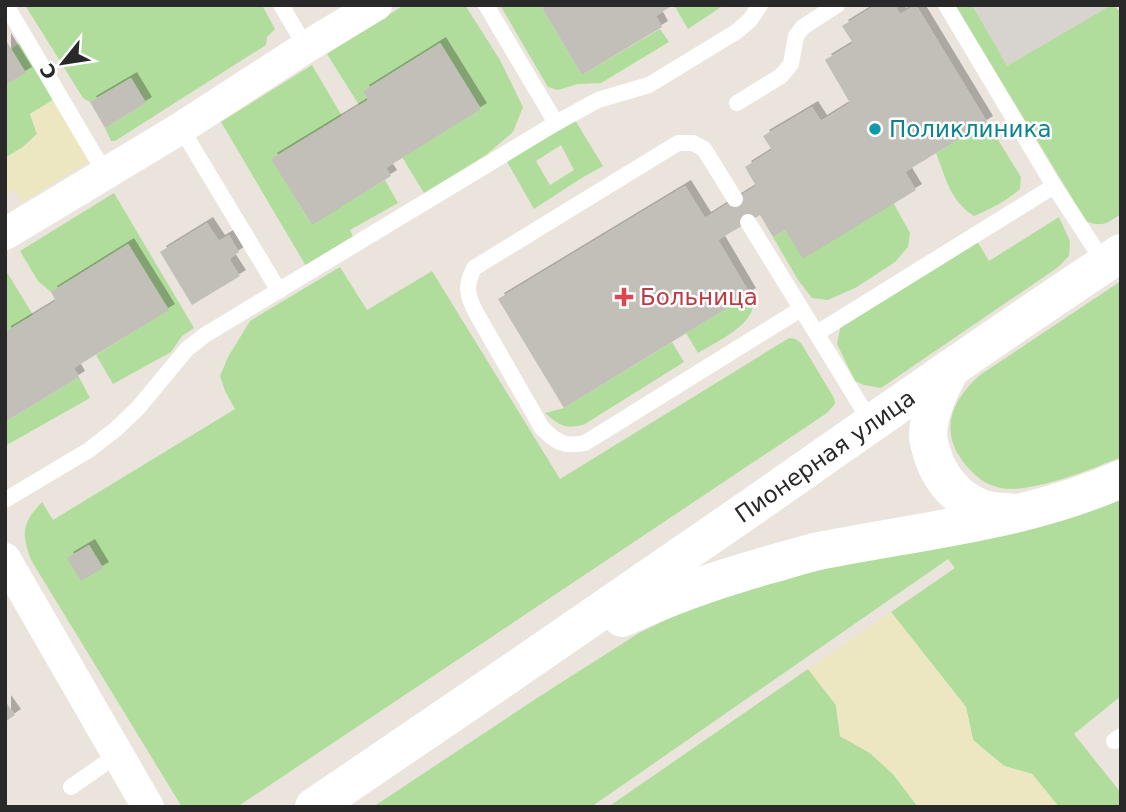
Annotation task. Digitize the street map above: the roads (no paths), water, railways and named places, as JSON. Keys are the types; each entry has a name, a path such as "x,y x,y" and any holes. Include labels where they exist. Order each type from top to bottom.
{"street":[{"path":"5,234 181,128 376,5"},
{"name":"Пионерная улица","path":"314,807 872,424 951,366 1113,259"},
{"path":"951,366 938,392 930,417 927,437 933,461 945,482 957,495 979,509 1002,513 1028,511"},
{"name":"Пионерная улица","path":"531,660 660,600 736,574 812,553 1028,511 1096,490 1121,479"},
{"path":"5,559 148,807"}],"lane":[{"path":"6,5 106,173"},
{"path":"281,5 306,47"},
{"path":"486,5 555,123"},
{"path":"5,500 89,450 116,429 138,408 187,349 205,335 555,123 598,100 649,85 736,32 750,20 760,5"},
{"path":"737,103 781,76 792,64 796,36 803,27 837,5"},
{"path":"946,5 1055,186 1113,259"},
{"path":"181,128 279,291"},
{"path":"735,199 704,149 692,143 678,143 474,268 468,279 471,303 542,428 554,440 569,446 585,443 802,309"},
{"path":"817,333 1055,186"},
{"path":"748,222 872,424"},
{"path":"71,787 117,755"}],"place":[{"name":"Поликлиника","path":"875,129"},
{"name":"Больница","path":"624,297"}]}
